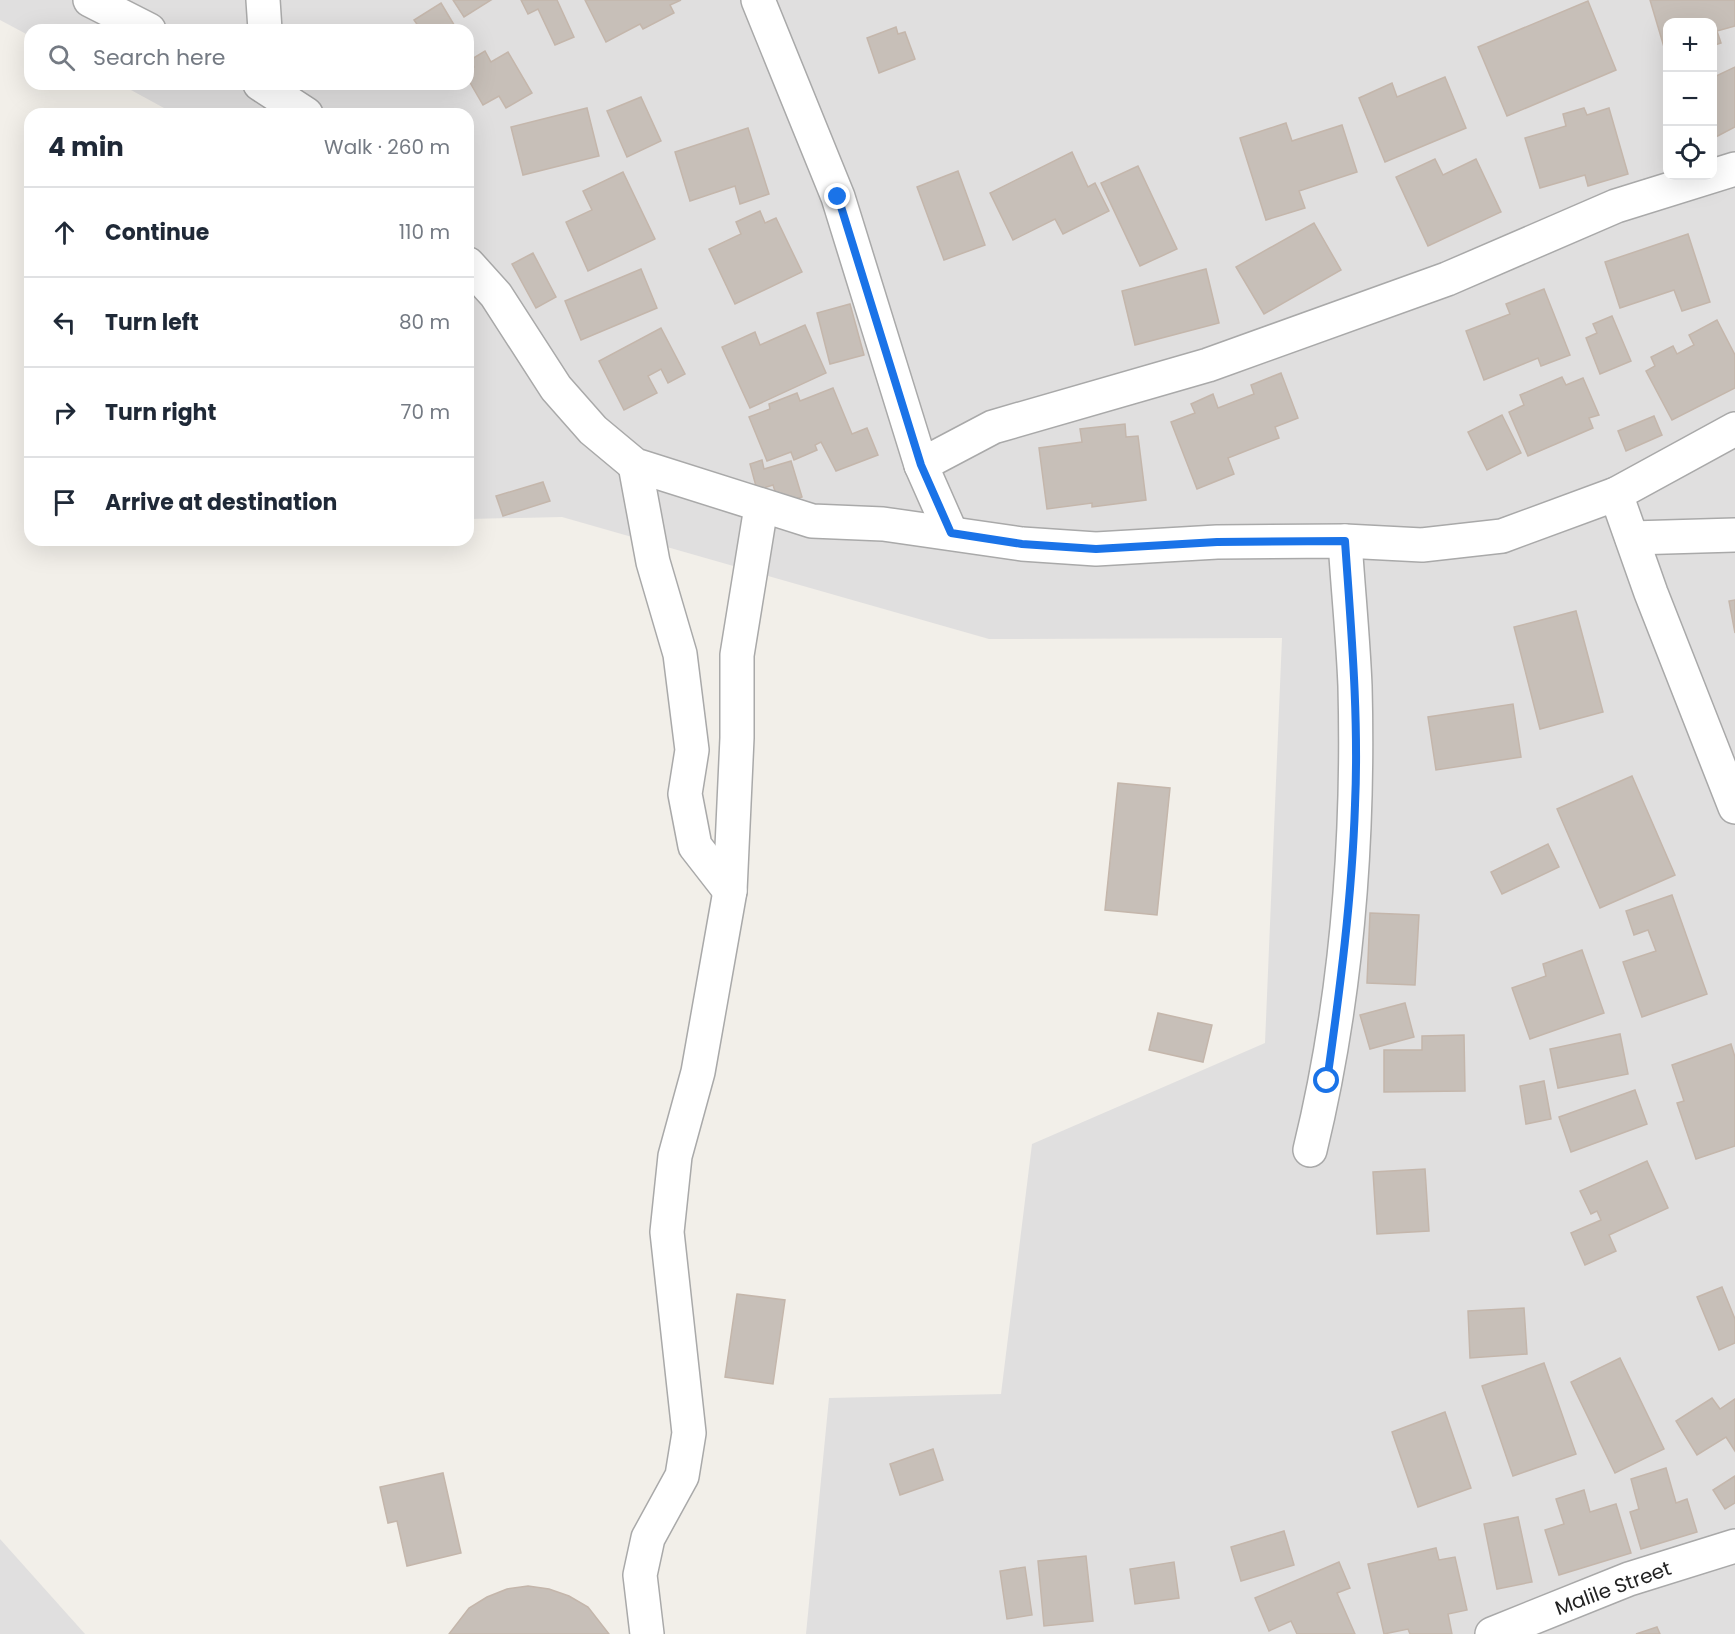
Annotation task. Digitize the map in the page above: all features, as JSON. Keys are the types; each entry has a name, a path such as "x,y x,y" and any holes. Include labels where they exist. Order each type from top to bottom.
{"street":[{"path":"90,0 137,24"},
{"path":"263,0 265,24"},
{"path":"758,0 838,197 921,465 951,533"},
{"path":"272,90 298,108"},
{"path":"921,465 993,428 1208,365 1448,279 1616,206 1735,169"},
{"path":"474,271 496,295 556,388 593,430 635,465 761,507 812,521 883,524 1022,544 1096,549 1217,542 1345,541 1422,545 1502,536 1616,494 1735,429"},
{"path":"635,465 653,562 680,654 692,750 685,794 695,846 730,891"},
{"path":"1616,494 1735,807"},
{"path":"648,1634 640,1575 648,1538 682,1476 689,1433 667,1232 675,1156 698,1072 730,891 737,738 737,655 761,507"},
{"path":"1632,538 1735,535"},
{"path":"1310,1150 1327,1081 1346,947 1355,803 1355,685 1345,541"},
{"name":"Malile Street","path":"1492,1634 1629,1579 1735,1546"}],"shaded area":[{"path":"0,0 1735,0 1735,1634 806,1634 829,1398 1001,1394 1032,1144 1265,1043 1282,638 989,639 562,517 474,519 474,108 164,108 131,90 474,90 474,24 24,24 24,33 0,20"},
{"path":"0,1539 85,1634 0,1634"}],"building":[{"path":"453,0 491,0 464,17"},
{"path":"521,0 557,0 574,37 555,45 538,9 528,14"},
{"path":"585,0 681,0 670,5 674,13 643,29 640,24 606,42"},
{"path":"1650,0 1735,0 1735,26 1717,31 1717,18 1663,18 1663,44"},
{"path":"1588,1 1616,70 1507,116 1478,47"},
{"path":"441,3 454,24 417,24 414,20"},
{"path":"896,27 898,34 905,32 915,59 879,73 867,38"},
{"path":"1717,31 1721,43 1717,44"},
{"path":"485,51 491,62 508,52 532,93 506,108 499,96 483,105 474,89 474,58"},
{"path":"1735,67 1735,127 1717,136 1717,126 1717,76"},
{"path":"1445,77 1466,128 1385,162 1359,98 1392,83 1397,97"},
{"path":"641,97 661,141 627,157 607,111"},
{"path":"587,108 599,156 523,175 511,127"},
{"path":"1584,108 1587,115 1609,108 1628,174 1588,186 1585,175 1540,188 1525,138 1566,126 1563,114"},
{"path":"1286,123 1292,141 1342,125 1357,172 1299,191 1305,208 1266,220 1240,138"},
{"path":"748,128 769,194 740,204 735,186 690,201 675,152"},
{"path":"1072,152 1088,187 1095,183 1109,211 1063,234 1055,219 1013,240 990,193"},
{"path":"1435,159 1443,175 1476,159 1501,212 1428,246 1396,177"},
{"path":"1138,166 1177,249 1140,266 1101,183"},
{"path":"958,171 985,245 944,260 917,187"},
{"path":"623,172 655,239 588,271 566,222 592,210 583,191"},
{"path":"760,211 765,223 776,218 802,272 735,304 709,249 741,234 736,222"},
{"path":"1314,223 1341,270 1264,314 1236,267"},
{"path":"1688,234 1710,302 1682,311 1674,290 1620,308 1605,262"},
{"path":"533,253 556,297 536,308 512,264"},
{"path":"641,269 657,308 581,340 565,301"},
{"path":"1206,269 1219,323 1135,345 1122,291"},
{"path":"1544,289 1570,355 1541,366 1538,358 1484,380 1466,331 1510,314 1506,304"},
{"path":"850,304 864,355 830,364 817,313"},
{"path":"1612,316 1631,361 1600,374 1586,338 1597,333 1593,324"},
{"path":"1717,320 1735,355 1735,388 1672,420 1646,371 1655,366 1651,357 1673,346 1677,354 1694,345 1689,335"},
{"path":"805,325 826,373 750,408 722,347 755,332 760,345"},
{"path":"661,328 685,374 668,383 661,369 648,376 657,393 624,410 599,361"},
{"path":"1281,373 1298,418 1275,427 1279,438 1228,458 1234,474 1197,489 1171,422 1195,413 1191,404 1213,394 1218,408 1254,394 1251,385"},
{"path":"1562,377 1566,385 1583,378 1599,415 1589,418 1593,428 1528,456 1509,412 1524,405 1520,395"},
{"path":"833,388 852,434 867,428 878,455 836,471 821,442 815,445 817,450 794,460 791,452 767,461 749,417 770,409 769,404 797,393 800,401"},
{"path":"1502,415 1521,453 1487,470 1468,432"},
{"path":"1654,416 1662,435 1626,451 1618,431"},
{"path":"1125,424 1126,437 1138,436 1146,500 1092,507 1092,503 1047,509 1039,448 1082,442 1080,429"},
{"path":"762,460 764,469 791,461 802,497 779,504 773,485 757,490 750,464"},
{"path":"543,482 550,501 503,516 496,496"},
{"path":"1735,600 1735,633 1729,601"},
{"path":"1576,611 1603,712 1540,729 1514,627"},
{"path":"1513,704 1521,757 1436,770 1428,717"},
{"path":"1632,776 1675,875 1600,908 1557,809"},
{"path":"1118,783 1170,788 1157,915 1105,910"},
{"path":"1548,844 1559,867 1502,894 1491,872"},
{"path":"1672,895 1707,994 1642,1017 1623,962 1656,951 1648,930 1634,935 1626,911"},
{"path":"1370,913 1419,915 1415,985 1367,983"},
{"path":"1582,950 1604,1013 1530,1039 1512,988 1546,976 1543,964"},
{"path":"1405,1003 1414,1037 1370,1049 1360,1015"},
{"path":"1158,1013 1212,1025 1203,1062 1149,1050"},
{"path":"1620,1034 1628,1074 1558,1088 1550,1049"},
{"path":"1464,1035 1465,1091 1384,1092 1384,1050 1422,1050 1422,1036"},
{"path":"1731,1044 1735,1057 1735,1146 1696,1159 1677,1103 1684,1101 1672,1065"},
{"path":"1544,1081 1551,1119 1526,1124 1520,1086"},
{"path":"1635,1090 1647,1124 1571,1152 1559,1117"},
{"path":"1647,1161 1668,1208 1609,1235 1616,1251 1585,1265 1571,1233 1601,1220 1597,1211 1591,1214 1580,1191"},
{"path":"1425,1169 1429,1231 1377,1234 1373,1172"},
{"path":"1722,1287 1735,1319 1735,1343 1719,1350 1697,1297"},
{"path":"737,1294 785,1300 773,1384 725,1377"},
{"path":"1524,1308 1527,1354 1470,1358 1468,1311"},
{"path":"1620,1358 1664,1449 1615,1473 1571,1382"},
{"path":"1544,1363 1576,1454 1513,1476 1482,1386"},
{"path":"1712,1398 1720,1409 1735,1399 1735,1451 1726,1437 1697,1455 1676,1421"},
{"path":"1445,1412 1471,1488 1418,1507 1392,1432"},
{"path":"933,1449 943,1480 900,1495 890,1464"},
{"path":"1666,1468 1676,1503 1687,1499 1697,1532 1641,1549 1630,1512 1639,1509 1631,1479"},
{"path":"443,1473 461,1553 407,1566 397,1521 388,1523 380,1487"},
{"path":"1735,1476 1735,1503 1725,1509 1713,1490"},
{"path":"1584,1490 1590,1512 1616,1504 1631,1553 1559,1575 1545,1530 1564,1524 1556,1499"},
{"path":"1518,1517 1532,1582 1497,1589 1484,1524"},
{"path":"1284,1531 1294,1565 1241,1581 1231,1547"},
{"path":"1436,1548 1439,1560 1455,1557 1467,1610 1448,1614 1452,1634 1410,1634 1408,1629 1384,1634 1368,1564"},
{"path":"1086,1556 1093,1621 1044,1626 1038,1561"},
{"path":"1174,1562 1179,1598 1135,1604 1130,1569"},
{"path":"1339,1562 1350,1588 1337,1593 1355,1634 1297,1634 1291,1621 1269,1631 1255,1598"},
{"path":"1025,1567 1032,1615 1007,1619 1000,1571"},
{"path":"528,1586 549,1589 569,1596 588,1607 609,1634 449,1634 469,1608 487,1597 507,1589"},
{"path":"1657,1627 1660,1634 1636,1634"}],"route":[{"path":"838,197 916,441 921,465 951,533 1022,544 1096,549 1217,542 1345,541 1355,685 1355,803 1346,947 1327,1081"}]}
